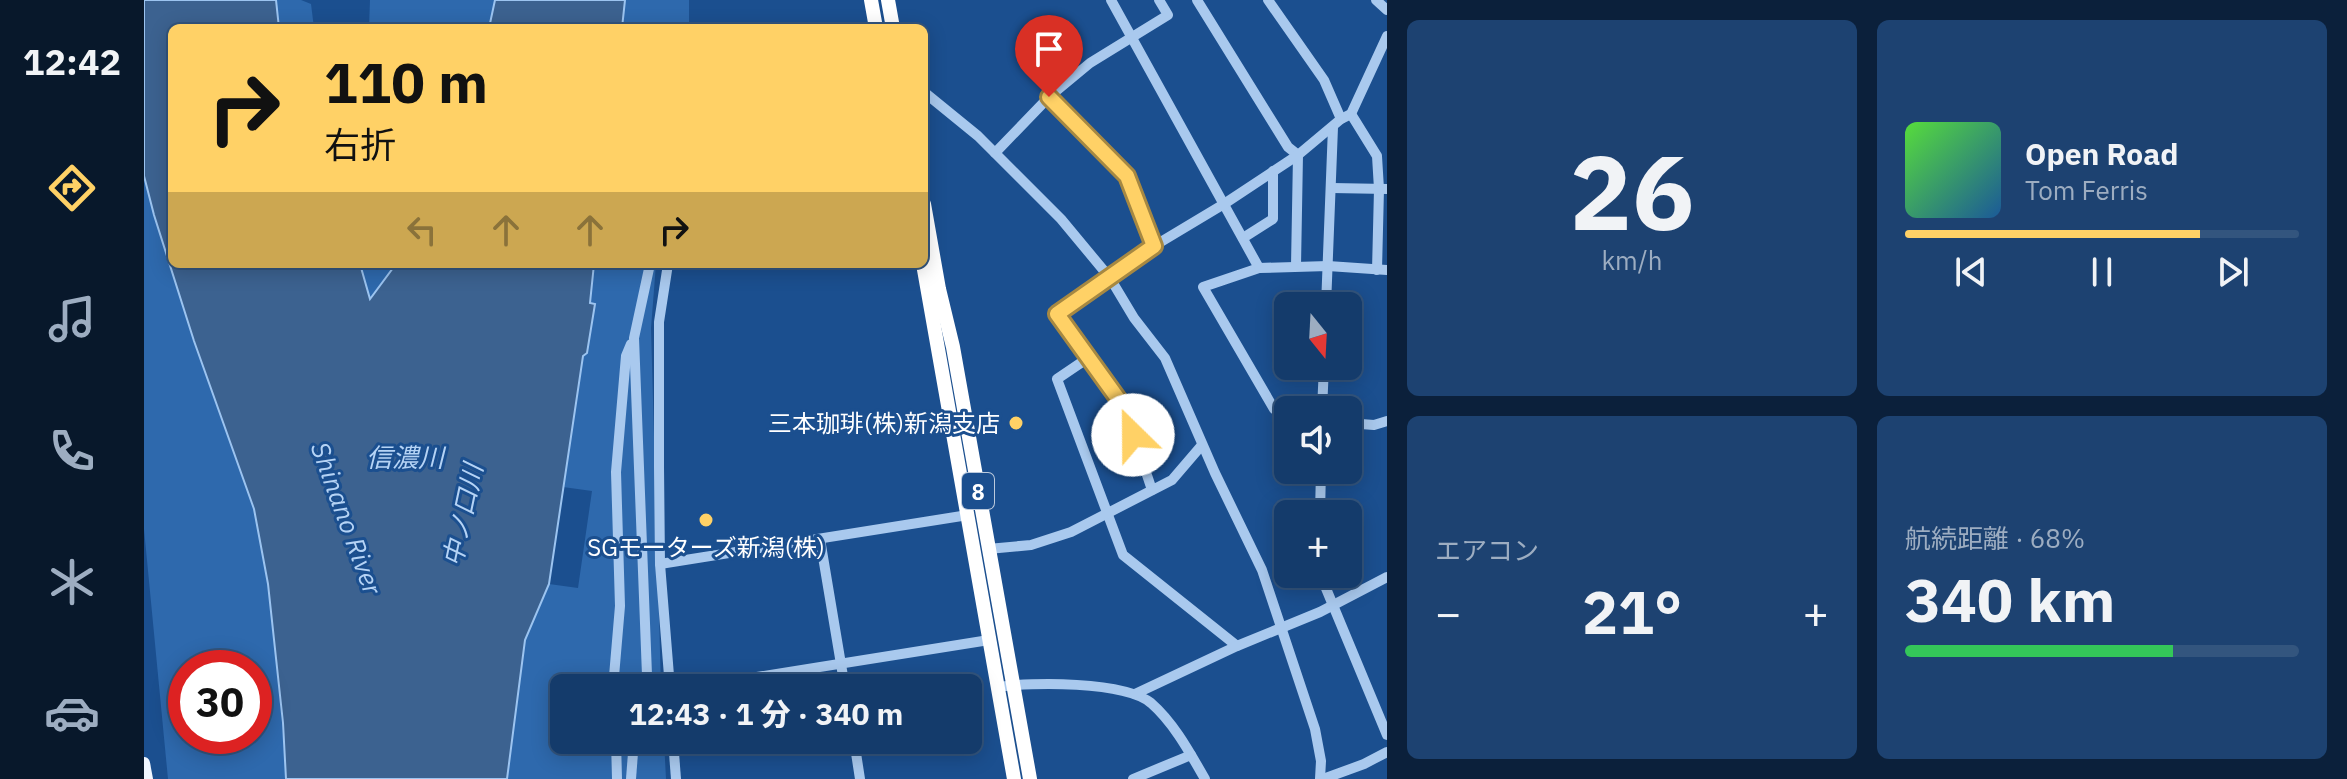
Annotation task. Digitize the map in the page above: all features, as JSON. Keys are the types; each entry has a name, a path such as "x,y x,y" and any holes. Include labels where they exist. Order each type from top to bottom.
{"highway":[{"path":"871,0 875,24"},
{"path":"888,0 892,24"},
{"name":"8","path":"928,227 953,347 988,549 1014,779"},
{"name":"8","path":"924,268 989,640 1030,779"}],"main road":[{"path":"144,763 147,779"}],"street":[{"path":"1111,0 1259,268"},
{"path":"995,153 1049,97 1090,63 1168,15 1159,0"},
{"path":"1197,0 1288,147 1298,155"},
{"path":"1268,0 1324,80 1342,120 1377,156 1383,189 1382,270 1328,266 1259,268 1203,287 1274,409"},
{"path":"1376,0 1387,10"},
{"path":"1327,292 1332,188 1342,120 1387,36"},
{"path":"928,95 995,153 1061,219 1110,278 1134,318 1165,358 1202,445 1262,570 1315,729 1321,779 1387,752"},
{"path":"1049,97 1127,176 1154,246"},
{"path":"1152,490 1124,407 1057,314 1154,246 1298,155 1342,120"},
{"path":"1296,266 1298,155"},
{"path":"1243,238 1273,219 1273,171"},
{"path":"1332,188 1383,189"},
{"path":"614,674 620,606 616,472 626,356 634,338 649,268"},
{"path":"667,268 659,322 660,564 669,674"},
{"path":"634,338 647,674"},
{"path":"1088,358 1057,379 1123,555 1237,646"},
{"path":"1362,424 1387,421"},
{"path":"988,549 1051,540 1172,480 1202,445"},
{"path":"660,564 968,515"},
{"path":"820,539 843,674"},
{"path":"1135,694 1332,606 1387,577"},
{"path":"1325,588 1387,735"},
{"path":"774,674 989,640"},
{"path":"1005,686 1090,685 1135,694 1150,702 1174,729 1205,779"},
{"path":"616,754 617,779"},
{"path":"631,779 633,754"},
{"path":"674,754 676,779"},
{"path":"856,754 860,779"},
{"path":"1133,779 1191,755"}],"shaded area":[{"path":"276,0 301,0 311,4 314,24 279,24"},
{"path":"370,0 495,0 490,24 369,24"},
{"path":"625,0 689,0 689,24 622,24"},
{"path":"144,176 168,268 171,268 257,521 270,597 286,779 168,779 144,529"},
{"path":"361,268 393,268 370,300"},
{"path":"594,268 656,268 651,328 661,674 550,674 550,754 665,754 666,779 507,779 525,640 549,584 578,588 592,491 563,487 583,356 587,353 595,305 589,304"}],"water":[{"name":"信濃川","path":"144,0 276,0 279,24 168,24 168,259 144,176"},
{"path":"495,0 625,0 622,24 490,24"},
{"name":"信濃川","path":"171,268 361,268 370,299 393,268 594,268 590,303 595,304 587,353 583,356 549,584 525,640 507,779 286,779 268,584 254,509"}],"place":[{"name":"三本珈琲(株)新潟支店","path":"1016,423"},
{"name":"SGモーターズ新潟(株)","path":"706,520"}],"route":[{"path":"1049,97 1127,176 1154,246 1057,314 1124,407 1133,435"}],"water label":[{"name":"中ノ口川","path":"462,515"},
{"name":"Shinano River","path":"347,518"}]}
